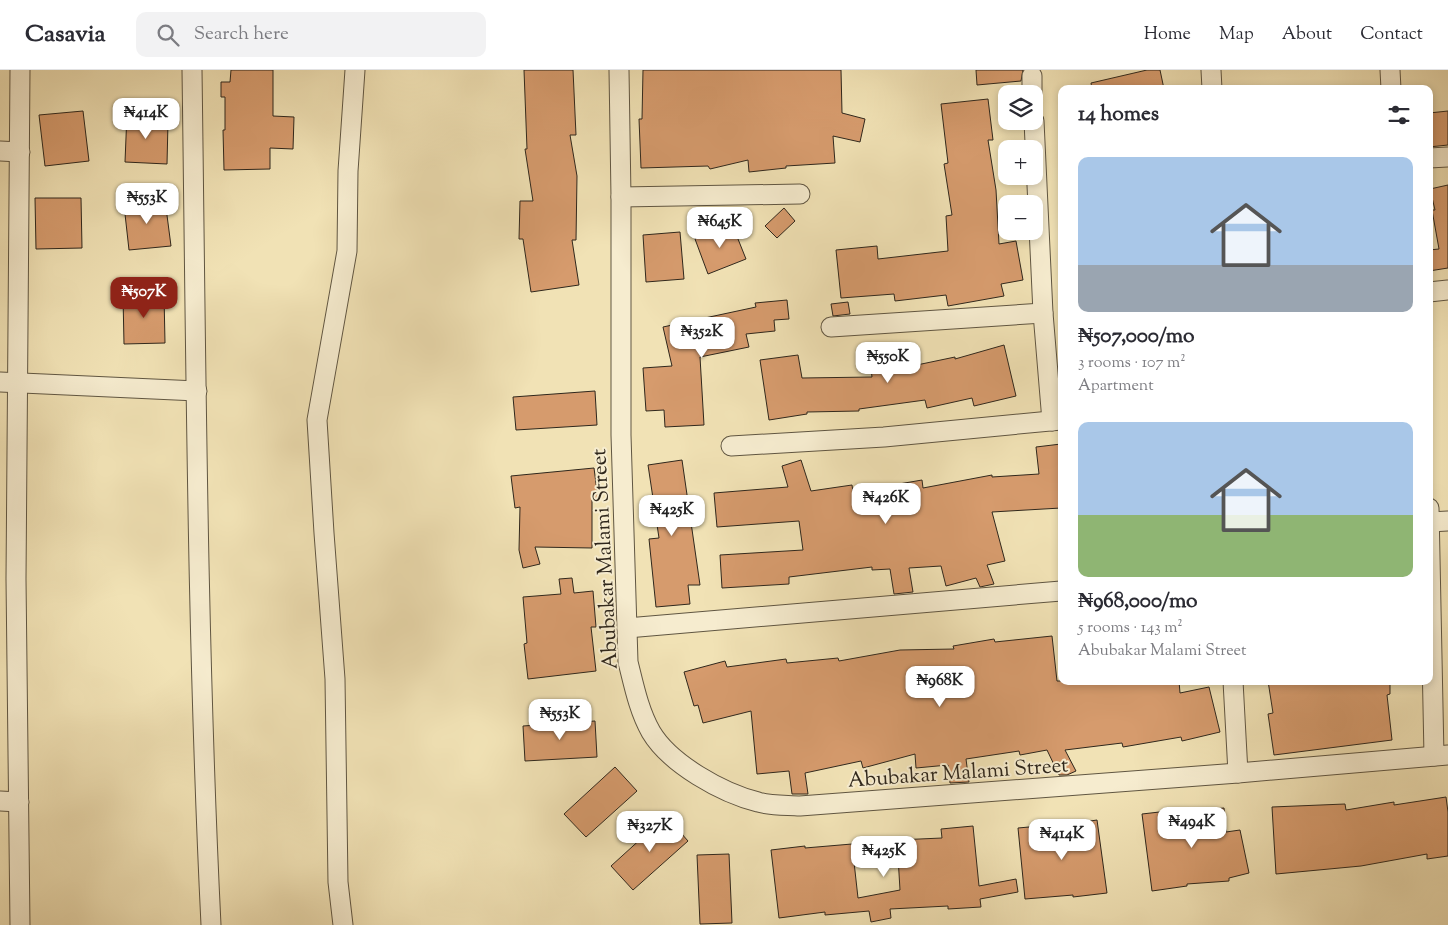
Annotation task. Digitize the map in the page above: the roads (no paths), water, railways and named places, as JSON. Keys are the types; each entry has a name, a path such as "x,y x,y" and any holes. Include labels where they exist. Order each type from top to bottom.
{"street":[{"path":"20,70 20,152 9,383 8,579 9,801 20,925"},
{"path":"192,70 205,811 211,925"},
{"path":"343,925 338,882 335,679 318,420 347,251 348,171 355,70"},
{"name":"Abubakar Malami Street","path":"618,70 621,197 621,435 628,662 637,699 651,732 673,756 703,779 730,793 759,803 800,806 1238,773 1441,755"},
{"path":"1212,70 1212,85"},
{"path":"1390,70 1391,85"},
{"path":"731,446 884,437 1056,421 1043,313 1034,130"},
{"path":"0,151 20,152"},
{"path":"1433,158 1448,157"},
{"path":"621,197 800,194"},
{"path":"1433,292 1448,290"},
{"path":"831,327 1043,313"},
{"path":"9,383 197,391"},
{"path":"1435,517 1441,755"},
{"path":"627,628 1058,591"},
{"path":"1233,685 1238,773"}]}
